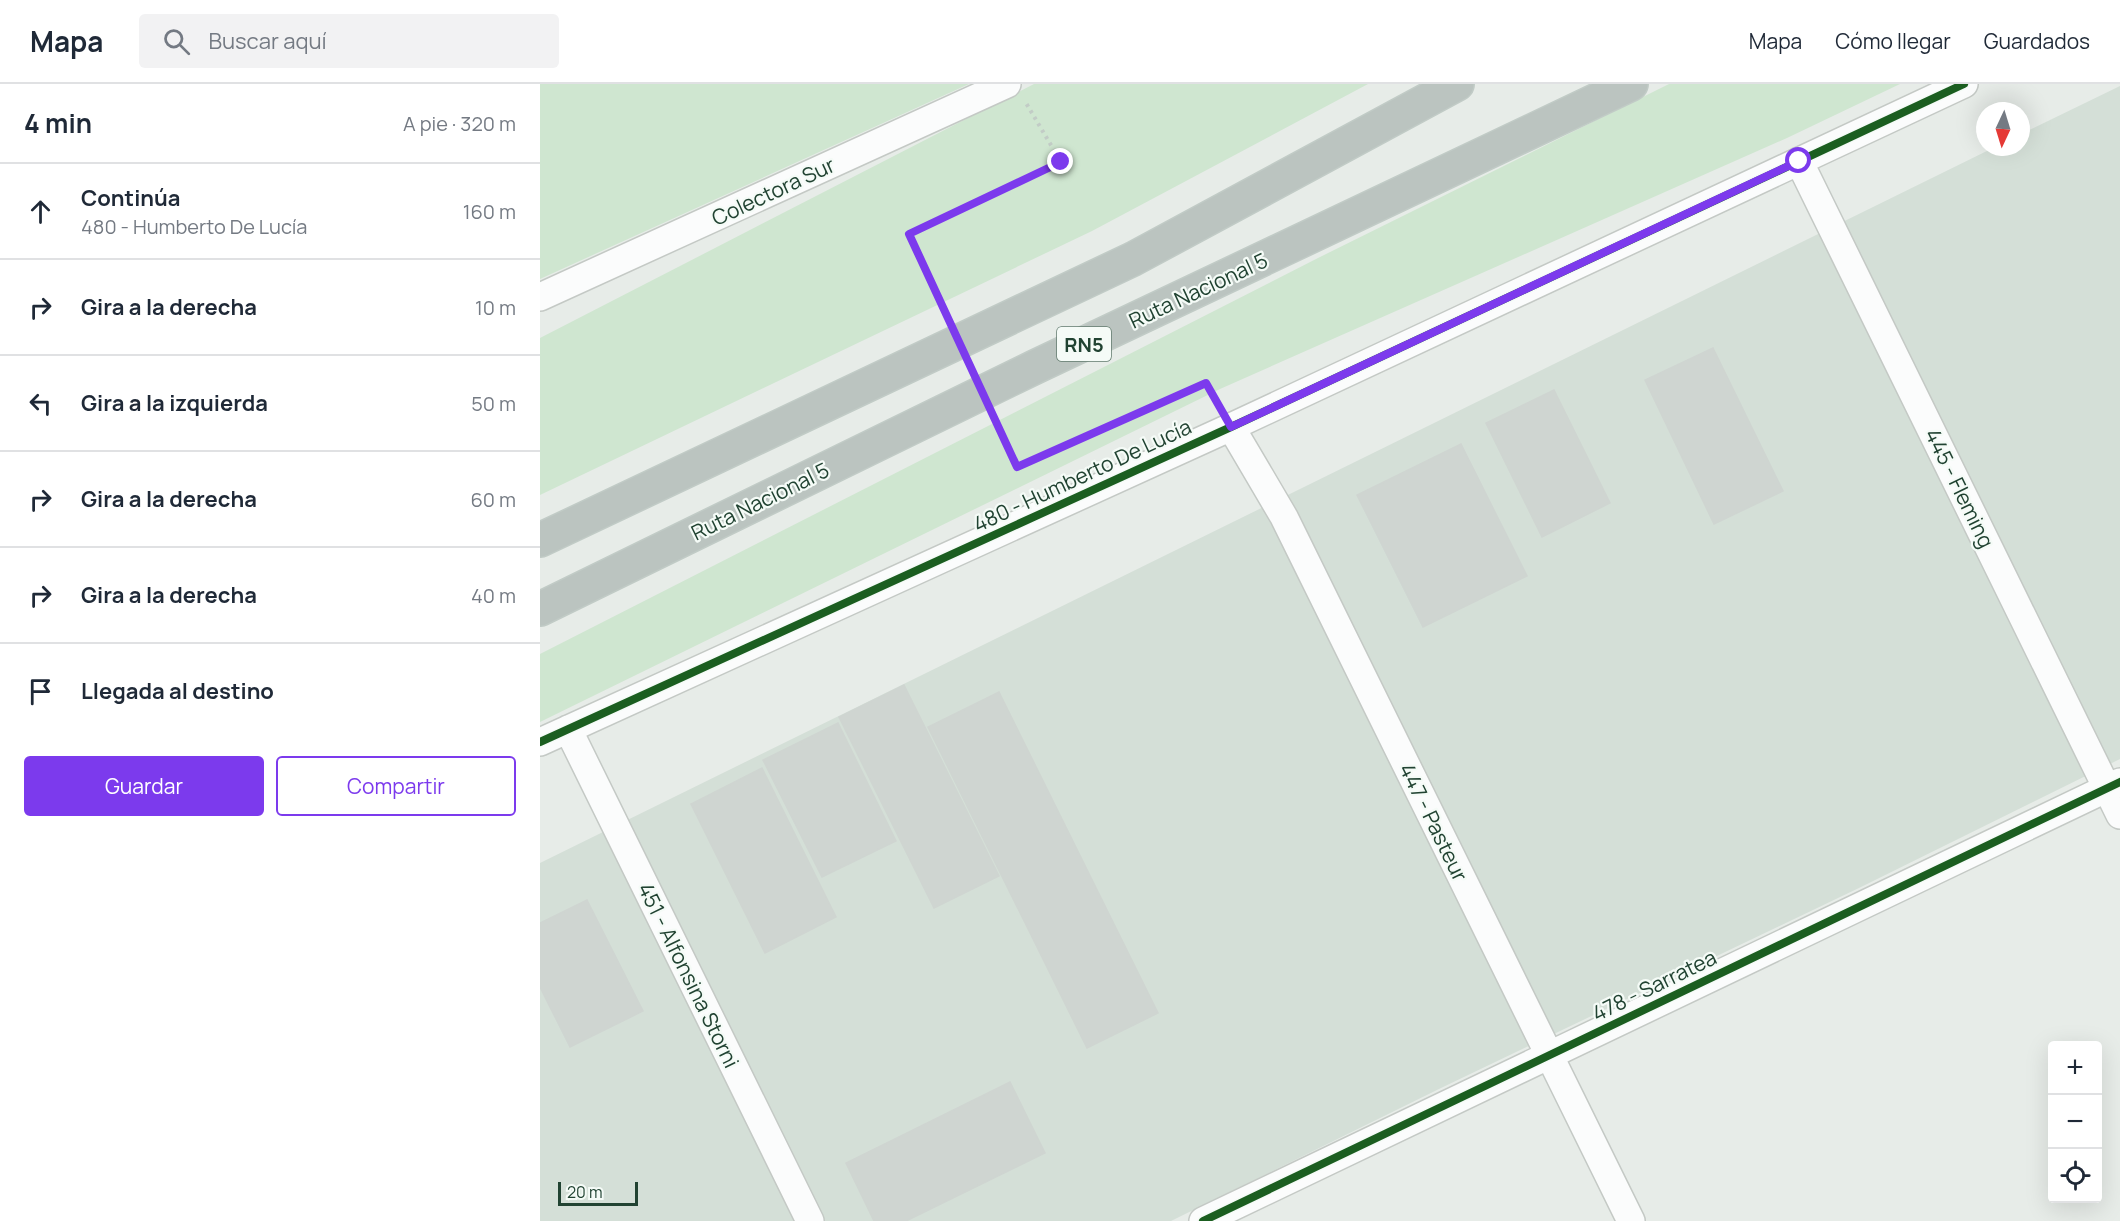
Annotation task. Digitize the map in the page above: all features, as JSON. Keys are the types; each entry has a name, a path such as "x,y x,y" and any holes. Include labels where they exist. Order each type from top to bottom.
{"highway":[{"name":"RN5","path":"540,540 1133,259 1457,84"},
{"name":"Ruta Nacional 5","path":"540,609 1035,367 1631,84"}],"street":[{"name":"480 - Humberto De Lucía","path":"540,742 1231,427 1964,84"},
{"name":"Colectora Sur","path":"540,297 1014,89"},
{"name":"445 - Fleming","path":"1799,161 2113,785 2120,815"},
{"name":"447 - Pasteur","path":"1231,427 1284,517 1631,1221"},
{"name":"451 - Alfonsina Storni","path":"568,729 810,1221"},
{"name":"478 - Sarratea","path":"1213,1219 2113,785"}],"path":[{"path":"1014,89 1061,162 909,234 1017,467 1206,383 1231,427"}],"shaded area":[{"path":"2120,86 2120,759 1171,1221 540,1221 540,863 1977,156 2030,156 2030,130"}],"green space":[{"path":"540,84 969,84 540,279"},
{"path":"1034,84 1368,84 1092,231 540,495 540,338"},
{"path":"1669,84 1900,84 1787,138 1220,389 540,722 540,654 1318,258"}],"building":[{"path":"1713,348 1783,491 1714,524 1645,380"},
{"path":"1554,390 1610,503 1542,537 1486,423"},
{"path":"1461,444 1527,576 1423,627 1357,495"},
{"path":"904,685 999,876 934,908 839,717"},
{"path":"999,692 1158,1013 1087,1048 928,727"},
{"path":"838,723 896,841 822,877 763,760"},
{"path":"762,768 836,917 765,953 691,804"},
{"path":"587,900 643,1011 570,1047 540,987 540,923"},
{"path":"1010,1082 1045,1153 906,1221 874,1221 846,1163"}],"cycle path":[{"path":"540,742 1231,427 1964,84"},
{"path":"1203,1221 2120,782"}],"route":[{"path":"1061,162 909,234 1017,467 1206,383 1231,427 1799,161"}]}
